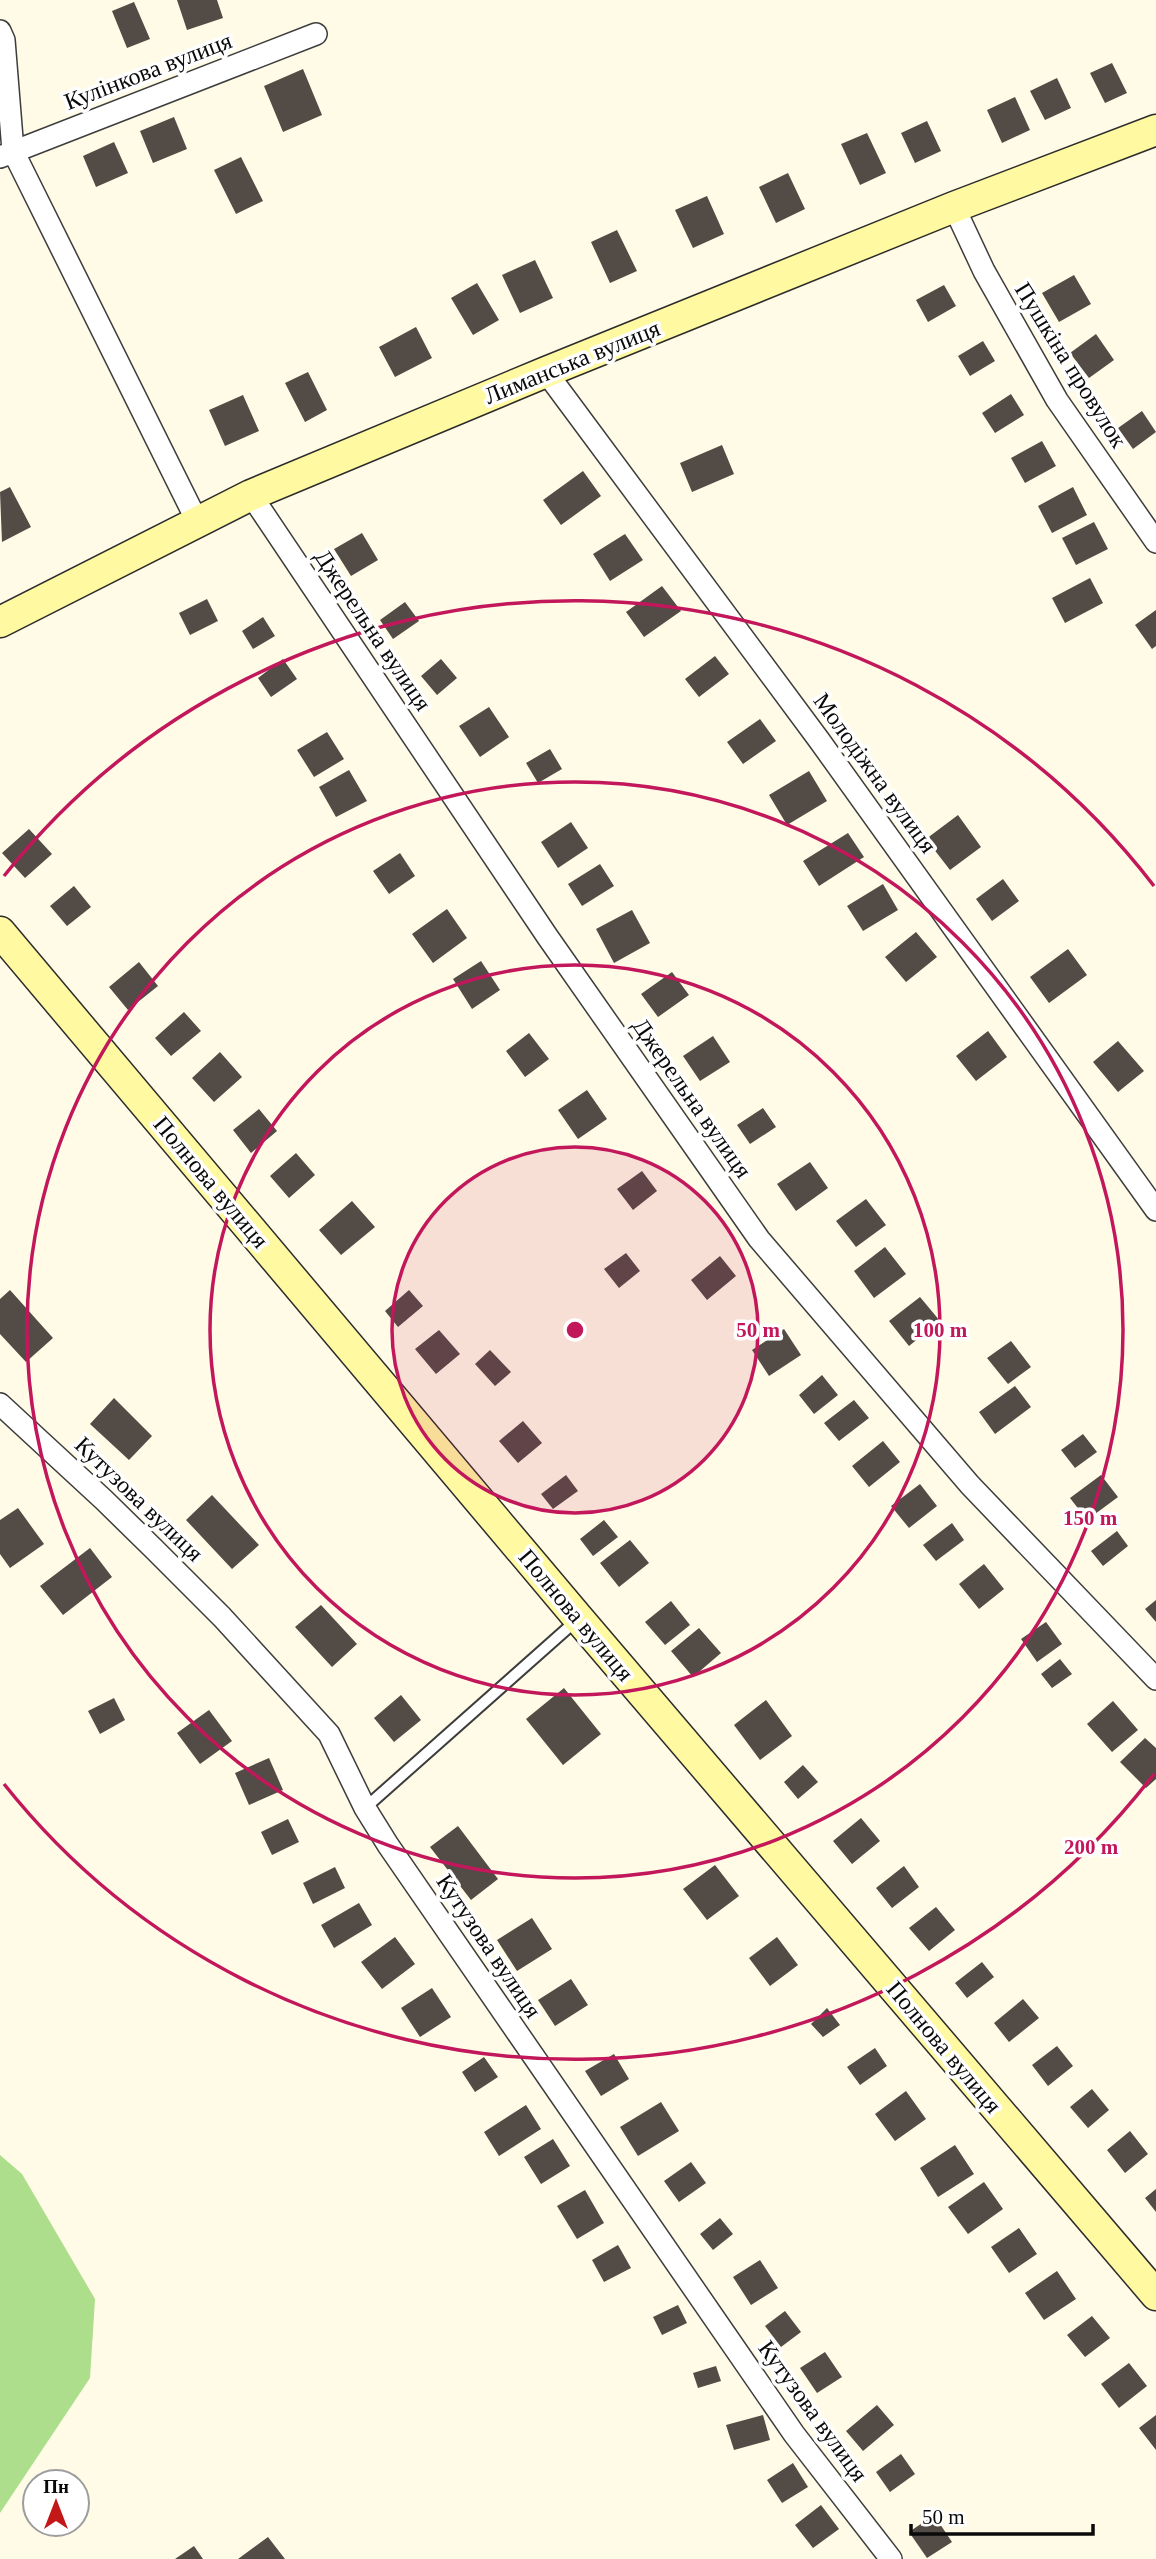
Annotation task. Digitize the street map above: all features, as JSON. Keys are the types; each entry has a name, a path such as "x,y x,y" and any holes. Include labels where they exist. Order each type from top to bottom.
{"street":[{"path":"0,31 4,40 7,154 198,521"},
{"name":"Кулінкова вулиця","path":"7,154 316,34"},
{"name":"Лиманська вулиця","path":"0,622 251,495 954,207 1156,130"},
{"name":"Пушкіна провулок","path":"954,207 984,271 1057,400 1156,542"},
{"name":"Молодіжна вулиця","path":"546,372 819,740 1156,1210"},
{"name":"Джерельна вулиця","path":"251,495 547,936 759,1239 970,1485 1156,1679"},
{"name":"Полнова вулиця","path":"0,932 579,1619 1156,2295"},
{"name":"Кутузова вулиця","path":"0,1404 104,1500 222,1617 329,1734 365,1808 388,1845 794,2434 891,2559"}],"lane":[{"path":"365,1808 579,1619"}],"green space":[{"path":"0,2155 22,2174 95,2299 90,2378 30,2468 21,2468 21,2482 0,2513"}],"building":[{"path":"177,0 217,0 223,18 187,30"},
{"path":"134,2 150,39 127,48 112,11"},
{"path":"1112,63 1127,93 1105,103 1090,73"},
{"path":"303,69 322,115 283,132 264,86"},
{"path":"1057,78 1071,108 1045,120 1030,91"},
{"path":"1015,97 1030,130 1002,143 987,110"},
{"path":"174,117 187,149 153,163 140,131"},
{"path":"927,121 941,151 915,163 901,133"},
{"path":"867,133 886,173 860,185 841,144"},
{"path":"114,142 128,173 96,187 83,156"},
{"path":"241,157 263,201 236,214 214,170"},
{"path":"788,173 805,209 776,223 759,187"},
{"path":"707,196 724,234 693,248 675,210"},
{"path":"617,230 637,271 610,283 591,242"},
{"path":"535,260 553,298 520,313 502,275"},
{"path":"1074,275 1091,304 1059,322 1042,293"},
{"path":"477,283 499,320 473,335 451,298"},
{"path":"944,285 956,306 928,322 916,300"},
{"path":"416,327 432,358 395,377 379,347"},
{"path":"1096,334 1114,360 1089,378 1070,353"},
{"path":"983,341 995,361 970,376 958,356"},
{"path":"308,372 327,410 305,422 285,383"},
{"path":"1011,394 1024,415 995,433 982,413"},
{"path":"243,395 259,431 225,446 209,410"},
{"path":"1142,411 1156,432 1133,449 1118,428"},
{"path":"1042,441 1056,466 1025,483 1011,458"},
{"path":"722,445 734,474 692,492 680,463"},
{"path":"583,471 601,496 561,525 543,500"},
{"path":"10,487 31,527 2,542 0,492"},
{"path":"1073,487 1087,515 1052,533 1038,506"},
{"path":"1094,522 1108,549 1076,565 1062,538"},
{"path":"362,533 378,560 351,576 334,549"},
{"path":"625,534 643,560 610,581 593,554"},
{"path":"1090,578 1103,603 1065,623 1052,598"},
{"path":"662,586 681,611 644,637 626,612"},
{"path":"207,599 218,621 190,635 179,613"},
{"path":"405,602 419,621 393,639 380,620"},
{"path":"1156,610 1156,646 1152,649 1135,625"},
{"path":"263,617 275,636 253,649 242,631"},
{"path":"715,656 729,674 699,697 685,679"},
{"path":"283,659 297,679 271,697 258,678"},
{"path":"441,659 457,678 437,695 421,676"},
{"path":"489,707 509,737 480,757 459,726"},
{"path":"760,719 776,741 743,764 727,742"},
{"path":"327,732 344,759 314,777 297,750"},
{"path":"550,749 562,769 538,783 526,763"},
{"path":"349,770 367,801 336,817 319,787"},
{"path":"809,771 827,801 787,825 769,795"},
{"path":"958,815 981,847 950,870 926,839"},
{"path":"571,822 588,848 558,868 541,842"},
{"path":"29,829 52,854 25,878 2,853"},
{"path":"848,833 864,857 819,886 803,861"},
{"path":"400,853 415,876 389,894 373,871"},
{"path":"600,864 614,886 582,906 568,884"},
{"path":"1003,879 1019,901 992,921 976,899"},
{"path":"883,884 898,910 863,931 847,906"},
{"path":"74,886 91,907 67,926 50,906"},
{"path":"447,909 467,938 433,963 412,934"},
{"path":"632,910 650,943 614,963 596,929"},
{"path":"916,932 937,957 906,982 885,957"},
{"path":"1068,949 1087,975 1049,1003 1030,977"},
{"path":"481,961 500,990 472,1009 453,979"},
{"path":"139,962 158,986 128,1010 109,987"},
{"path":"672,972 689,995 658,1017 641,994"},
{"path":"184,1012 201,1031 171,1056 155,1038"},
{"path":"988,1031 1007,1057 976,1081 956,1056"},
{"path":"529,1033 549,1059 525,1077 506,1051"},
{"path":"713,1036 730,1062 700,1081 683,1056"},
{"path":"1118,1041 1144,1071 1118,1092 1093,1062"},
{"path":"220,1052 242,1077 214,1102 192,1078"},
{"path":"587,1090 607,1119 578,1139 558,1110"},
{"path":"763,1108 776,1127 750,1144 737,1125"},
{"path":"259,1109 277,1131 251,1153 233,1130"},
{"path":"296,1153 315,1175 289,1198 270,1176"},
{"path":"810,1162 828,1188 796,1211 777,1184"},
{"path":"642,1171 657,1191 633,1210 617,1189"},
{"path":"866,1199 886,1225 856,1247 836,1221"},
{"path":"352,1201 375,1227 341,1255 319,1230"},
{"path":"885,1247 906,1274 874,1298 854,1271"},
{"path":"626,1253 640,1271 619,1288 604,1269"},
{"path":"720,1256 736,1276 707,1300 691,1280"},
{"path":"10,1290 53,1338 26,1362 0,1334 0,1299"},
{"path":"409,1290 423,1306 398,1327 385,1311"},
{"path":"920,1297 940,1321 909,1346 889,1321"},
{"path":"784,1329 801,1355 769,1376 752,1350"},
{"path":"439,1330 460,1354 436,1374 415,1349"},
{"path":"1011,1341 1031,1367 1008,1384 987,1358"},
{"path":"490,1350 511,1372 495,1386 475,1364"},
{"path":"822,1375 838,1395 814,1414 799,1395"},
{"path":"1015,1386 1031,1407 995,1434 979,1412"},
{"path":"114,1398 152,1436 129,1460 90,1424"},
{"path":"854,1400 869,1418 839,1441 824,1423"},
{"path":"523,1421 542,1443 518,1463 499,1441"},
{"path":"1083,1434 1097,1452 1075,1468 1061,1450"},
{"path":"883,1441 900,1462 869,1487 852,1466"},
{"path":"566,1475 578,1491 553,1509 541,1494"},
{"path":"1101,1475 1118,1497 1087,1520 1070,1498"},
{"path":"920,1484 937,1506 909,1528 891,1506"},
{"path":"212,1495 259,1545 232,1569 186,1520"},
{"path":"18,1508 44,1544 10,1568 0,1554 0,1520"},
{"path":"604,1520 618,1537 593,1556 580,1539"},
{"path":"952,1523 964,1540 936,1561 923,1545"},
{"path":"1117,1531 1128,1546 1103,1566 1091,1551"},
{"path":"630,1540 649,1563 619,1587 600,1563"},
{"path":"90,1548 112,1577 63,1615 40,1586"},
{"path":"984,1564 1004,1589 979,1609 959,1584"},
{"path":"1156,1600 1156,1622 1145,1609"},
{"path":"671,1601 690,1625 665,1645 645,1622"},
{"path":"321,1605 357,1644 332,1667 295,1627"},
{"path":"1046,1622 1062,1644 1037,1662 1021,1639"},
{"path":"699,1628 721,1653 693,1677 671,1651"},
{"path":"1060,1659 1072,1674 1052,1688 1041,1674"},
{"path":"564,1688 601,1734 563,1765 526,1719"},
{"path":"401,1695 421,1720 394,1742 374,1718"},
{"path":"114,1698 125,1720 100,1734 88,1711"},
{"path":"766,1700 792,1736 760,1760 734,1725"},
{"path":"1113,1701 1138,1730 1112,1752 1087,1724"},
{"path":"209,1710 232,1741 200,1764 177,1733"},
{"path":"1145,1738 1156,1748 1156,1779 1146,1788 1120,1762"},
{"path":"269,1758 283,1790 249,1805 235,1773"},
{"path":"803,1765 818,1782 798,1799 784,1782"},
{"path":"861,1818 880,1841 852,1864 833,1841"},
{"path":"288,1819 299,1842 272,1855 261,1832"},
{"path":"458,1826 498,1879 471,1900 430,1847"},
{"path":"715,1865 739,1896 707,1920 683,1889"},
{"path":"904,1866 919,1887 892,1908 876,1888"},
{"path":"335,1867 345,1888 313,1904 303,1883"},
{"path":"359,1903 372,1925 334,1948 321,1925"},
{"path":"936,1907 955,1930 929,1951 909,1928"},
{"path":"532,1918 552,1949 517,1971 497,1940"},
{"path":"395,1937 415,1964 382,1989 361,1962"},
{"path":"777,1937 798,1965 770,1986 749,1958"},
{"path":"982,1962 994,1977 967,1998 955,1983"},
{"path":"571,1979 588,2005 555,2026 538,2000"},
{"path":"432,1988 451,2017 420,2037 401,2008"},
{"path":"1023,1999 1039,2018 1009,2042 994,2023"},
{"path":"827,2008 840,2025 823,2037 811,2024"},
{"path":"1057,2046 1073,2066 1048,2086 1032,2065"},
{"path":"875,2048 887,2066 860,2085 847,2067"},
{"path":"614,2054 629,2079 601,2096 585,2071"},
{"path":"484,2057 498,2077 475,2092 462,2072"},
{"path":"1092,2089 1109,2110 1088,2128 1070,2107"},
{"path":"906,2091 926,2119 895,2141 875,2114"},
{"path":"661,2102 679,2131 638,2156 620,2127"},
{"path":"526,2105 541,2129 499,2156 484,2132"},
{"path":"1130,2131 1148,2154 1125,2173 1107,2150"},
{"path":"553,2139 570,2166 541,2184 524,2157"},
{"path":"955,2145 974,2174 938,2197 920,2168"},
{"path":"691,2162 706,2183 679,2202 664,2181"},
{"path":"984,2182 1003,2209 968,2234 948,2207"},
{"path":"1156,2189 1156,2212 1145,2198"},
{"path":"585,2190 604,2223 577,2239 557,2206"},
{"path":"720,2218 733,2234 713,2250 700,2234"},
{"path":"1019,2228 1037,2254 1009,2273 991,2247"},
{"path":"618,2245 631,2268 604,2282 592,2260"},
{"path":"760,2260 778,2288 751,2305 733,2277"},
{"path":"1057,2271 1076,2299 1044,2320 1025,2293"},
{"path":"678,2305 687,2323 662,2335 653,2317"},
{"path":"785,2311 801,2332 781,2347 765,2326"},
{"path":"1092,2316 1110,2338 1085,2357 1067,2335"},
{"path":"825,2352 842,2377 817,2393 800,2368"},
{"path":"1129,2363 1147,2386 1119,2408 1101,2384"},
{"path":"716,2366 721,2381 698,2388 693,2373"},
{"path":"877,2405 894,2425 863,2451 846,2431"},
{"path":"763,2415 770,2440 734,2450 726,2425"},
{"path":"1156,2415 1156,2450 1139,2428"},
{"path":"901,2454 915,2474 890,2492 876,2472"},
{"path":"793,2463 808,2487 782,2503 767,2480"},
{"path":"821,2505 839,2529 813,2548 795,2525"},
{"path":"934,2515 952,2542 927,2558 909,2532"},
{"path":"268,2537 285,2559 238,2559"},
{"path":"194,2546 203,2559 175,2559"}]}
